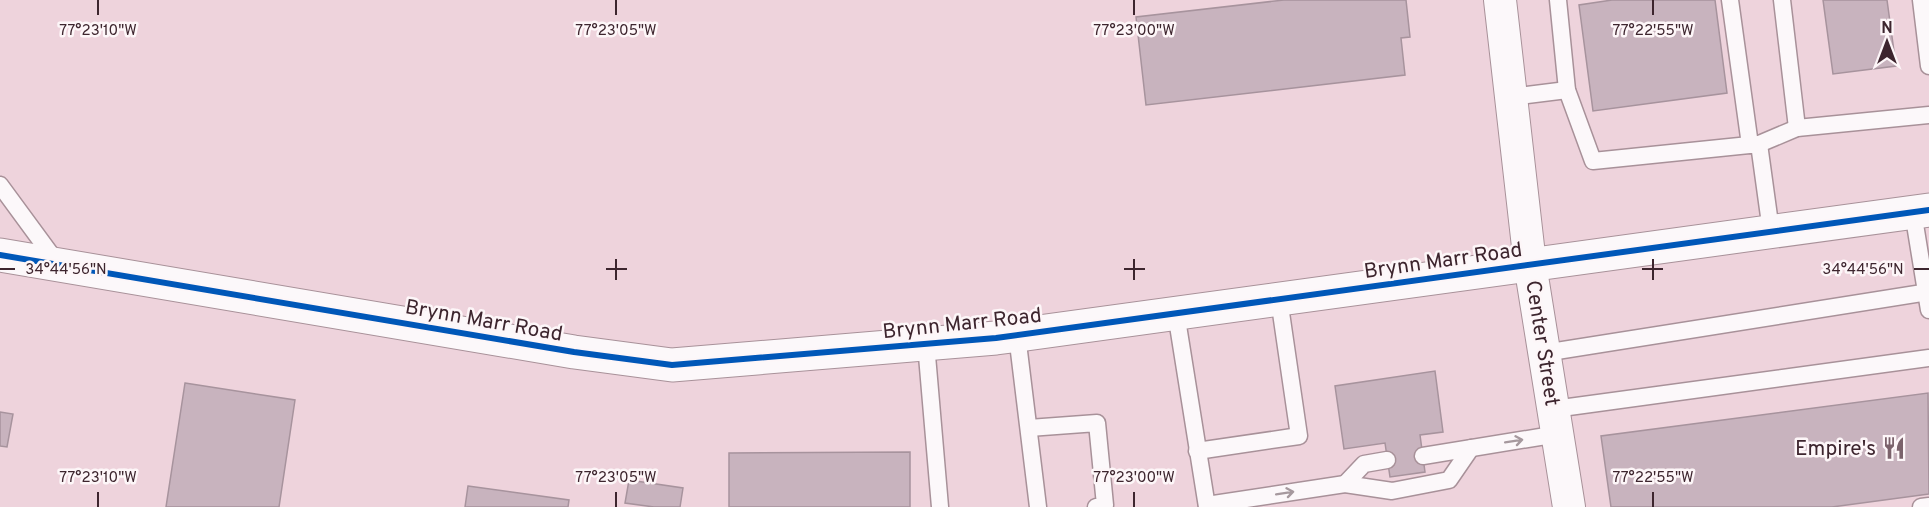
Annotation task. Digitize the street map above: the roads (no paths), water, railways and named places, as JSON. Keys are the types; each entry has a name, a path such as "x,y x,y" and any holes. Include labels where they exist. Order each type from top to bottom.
{"street":[{"name":"Center Street","path":"1500,0 1530,264 1569,507"},
{"name":"Brynn Marr Road","path":"0,255 574,352 672,365 1017,335 1921,211"}],"lane":[{"path":"1558,0 1567,90 1593,161 1755,145 1797,128 1929,114"},
{"path":"1730,0 1771,231"},
{"path":"1782,0 1797,128"},
{"path":"1921,0 1929,66"},
{"path":"1511,97 1567,90"},
{"path":"0,185 58,264"},
{"path":"1921,211 1929,310"},
{"path":"1544,353 1927,292"},
{"path":"1197,451 1299,436 1279,299"},
{"path":"1176,313 1207,506 1345,484 1392,490 1449,480 1471,448"},
{"path":"1017,335 1038,507"},
{"path":"926,344 940,507"},
{"path":"1423,456 1471,448 1556,421 1929,358"},
{"path":"1029,428 1096,423 1105,506 1096,507"},
{"path":"1345,484 1364,464 1387,460"},
{"path":"1921,507 1929,506"}],"place":[{"name":"Empire's","path":"1894,448"}]}
